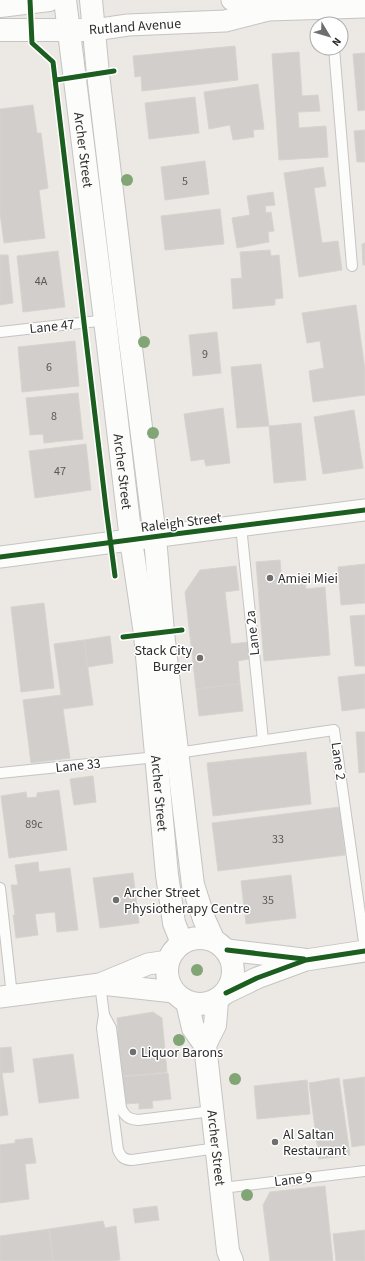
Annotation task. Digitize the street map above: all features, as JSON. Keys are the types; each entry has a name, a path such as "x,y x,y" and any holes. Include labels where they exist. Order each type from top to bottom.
{"main road":[{"path":"0,6 49,0"},
{"name":"Archer Street","path":"65,0 131,540 145,634 193,885 204,919 220,945"},
{"name":"Archer Street","path":"91,0 127,317 155,537 163,633 167,755 167,875 174,922 182,943"},
{"name":"Rutland Avenue","path":"0,30 94,30"},
{"path":"199,938 220,945 234,964 233,980 221,997 215,1025 206,1045 193,1028 181,997 169,983 167,972 168,961 174,951 182,943 199,938"},
{"path":"181,997 198,1005 208,1004 221,997"},
{"name":"Archer Street","path":"206,1045 229,1258"}],"street":[{"name":"Rutland Avenue","path":"232,0 268,10 332,16 365,7"},
{"name":"Rutland Avenue","path":"94,30 128,25 225,21 268,10"},
{"name":"Raleigh Street","path":"0,558 365,510"},
{"path":"220,945 306,960"},
{"path":"221,997 257,978 306,960 365,950"},
{"path":"6,997 100,984 148,964 168,961"},
{"path":"100,984 181,997"}],"lane":[{"path":"335,56 352,266"},
{"name":"Lane 47","path":"0,332 127,317"},
{"name":"Lane 2a","path":"241,526 263,740"},
{"name":"Lane 2","path":"167,755 334,730 365,950"},
{"name":"Lane 33","path":"0,773 167,755"},
{"path":"0,888 6,997"},
{"path":"100,984 104,1015 102,1028 118,1150 121,1156 126,1160 132,1160 217,1148"},
{"path":"104,1015 111,1028 121,1108 124,1115 131,1119 138,1120 213,1111"},
{"name":"Lane 9","path":"222,1188 365,1171"}],"building":[{"path":"235,46 238,80 142,91 141,76 135,77 133,56"},
{"path":"299,52 302,96 318,95 320,111 298,112 299,128 326,126 328,157 279,160 272,54"},
{"path":"365,53 365,110 358,111 353,54"},
{"path":"258,84 264,129 253,130 254,137 233,140 230,125 209,129 204,92"},
{"path":"195,97 199,133 149,139 145,103"},
{"path":"33,105 37,133 41,133 48,188 39,190 45,238 4,243 0,213 0,109"},
{"path":"365,130 365,162 357,162 354,131"},
{"path":"205,161 209,194 165,200 161,167"},
{"path":"323,167 326,186 314,188 322,243 338,241 342,270 299,277 284,173"},
{"path":"273,192 275,205 265,206 266,213 271,212 274,231 268,232 269,242 237,248 232,218 250,215 247,196"},
{"path":"220,209 224,244 165,250 161,216"},
{"path":"365,243 365,265 363,265 362,244"},
{"path":"270,250 271,256 279,255 283,298 275,299 275,305 233,309 231,279 242,278 240,252"},
{"path":"58,251 65,307 23,312 17,256"},
{"path":"0,255 8,255 13,303 0,305"},
{"path":"356,305 365,370 365,395 313,402 309,371 324,368 320,341 307,343 302,313"},
{"path":"217,332 221,373 193,376 189,335"},
{"path":"75,341 79,386 22,392 18,347"},
{"path":"261,364 269,426 237,428 231,367"},
{"path":"78,393 83,439 44,443 43,434 30,435 26,398"},
{"path":"223,408 230,463 206,466 204,459 191,461 184,414"},
{"path":"354,410 363,468 323,474 314,417"},
{"path":"301,423 306,480 274,483 269,426"},
{"path":"86,444 91,490 35,498 29,451"},
{"path":"280,560 282,582 305,580 306,589 325,587 330,655 264,661 256,562"},
{"path":"365,564 365,603 341,605 338,567"},
{"path":"236,566 239,590 225,592 231,644 248,642 249,659 238,661 240,684 196,689 185,592 200,570"},
{"path":"44,603 54,688 21,692 11,607"},
{"path":"365,615 365,666 355,666 350,616"},
{"path":"110,636 113,663 88,667 84,640"},
{"path":"84,640 93,705 63,709 70,758 31,763 23,700 61,695 54,644"},
{"path":"365,674 365,708 342,711 338,677"},
{"path":"240,684 243,711 199,716 196,689"},
{"path":"356,732 365,732 365,772 359,773"},
{"path":"306,752 311,804 213,816 207,763"},
{"path":"93,776 96,802 74,805 70,779"},
{"path":"59,790 67,850 9,858 1,796 26,792 27,798 37,797 37,793"},
{"path":"340,807 345,855 218,871 212,823"},
{"path":"38,862 39,872 70,868 78,930 57,932 55,912 35,914 38,935 16,938 11,885 18,885 15,865"},
{"name":"Archer Street Physiotherapy Centre","path":"133,873 139,923 100,928 93,878"},
{"path":"291,875 296,918 246,924 241,881"},
{"name":"Liquor Barons","path":"153,1012 162,1018 167,1072 105,1078 100,1032 118,1031 117,1018"},
{"path":"11,1047 14,1072 2,1073 8,1115 0,1116 0,1048"},
{"path":"73,1054 79,1098 39,1103 33,1059"},
{"path":"168,1073 171,1099 152,1101 153,1108 139,1109 139,1103 124,1104 121,1077"},
{"path":"365,1077 365,1145 352,1147 343,1080"},
{"path":"339,1078 350,1155 319,1159 309,1083"},
{"path":"307,1080 310,1114 257,1119 254,1086"},
{"path":"32,1138 36,1163 25,1164 29,1199 0,1203 0,1145 15,1143 15,1140"},
{"path":"325,1186 333,1261 270,1261 263,1205 270,1192"},
{"path":"157,1206 159,1220 135,1223 133,1209"},
{"path":"103,1221 105,1228 116,1226 120,1260 53,1261 49,1229"},
{"path":"49,1229 53,1261 0,1261 0,1236"},
{"path":"365,1230 365,1261 336,1261 333,1234"}],"cycle path":[{"path":"30,0 32,43 53,62 115,576"},
{"path":"56,80 114,71"},
{"path":"0,557 365,510"},
{"path":"123,637 182,630"},
{"path":"227,950 304,959"},
{"path":"226,993 257,978 306,960 365,951"}],"place":[{"name":"Amiei Miei","path":"270,578"},
{"name":"Stack City Burger","path":"200,658"},
{"name":"Archer Street Physiotherapy Centre","path":"116,900"},
{"name":"Liquor Barons","path":"133,1052"},
{"name":"Al Saltan Restaurant","path":"275,1142"}]}
